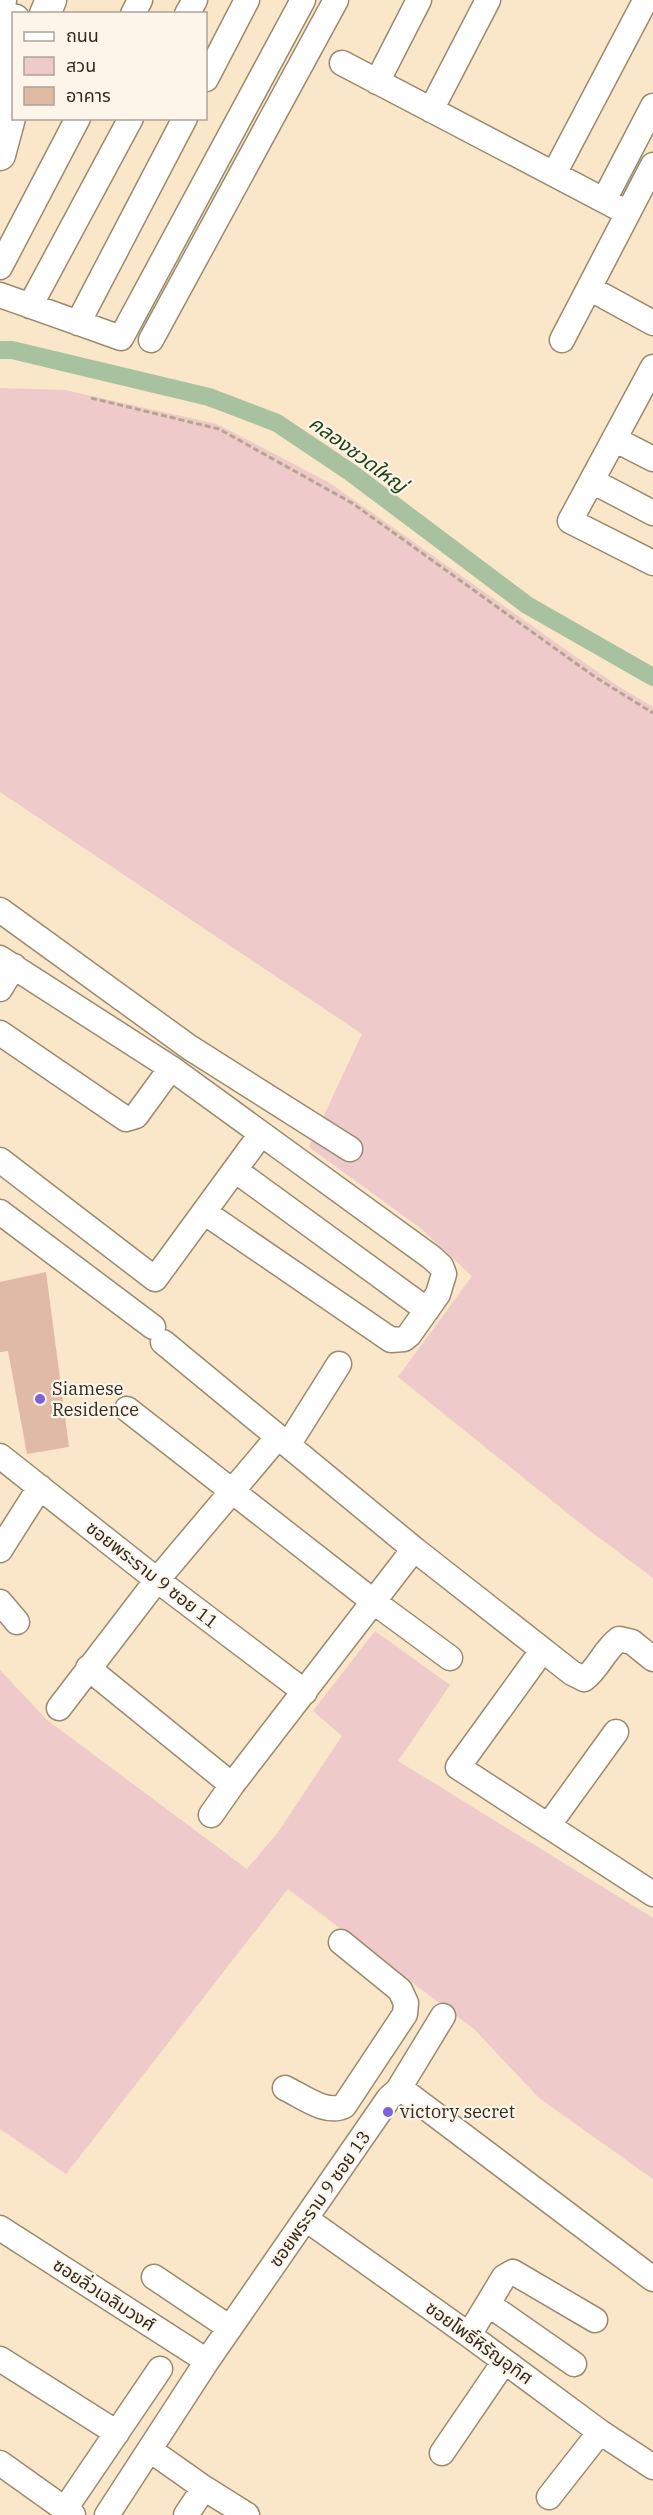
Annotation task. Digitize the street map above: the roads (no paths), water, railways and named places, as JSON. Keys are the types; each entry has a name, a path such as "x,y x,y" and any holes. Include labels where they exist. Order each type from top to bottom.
{"highway":[{"path":"0,52 12,25"}],"main road":[{"path":"0,8 1,0"},
{"path":"0,26 16,0"},
{"path":"0,90 12,70"},
{"path":"0,155 12,110"}],"street":[{"path":"207,77 247,0"},
{"path":"0,296 121,338 303,0"},
{"path":"151,340 336,0"},
{"path":"377,82 419,0"},
{"path":"431,110 488,0"},
{"path":"555,174 645,0 653,5"},
{"path":"342,63 628,213"},
{"path":"604,200 653,106"},
{"path":"0,267 77,120"},
{"path":"30,306 130,120"},
{"path":"78,323 184,120"},
{"path":"562,340 653,165"},
{"path":"588,288 653,323"},
{"path":"653,368 645,399 614,439 570,520 653,563"},
{"path":"614,439 653,459"},
{"path":"592,481 653,513"},
{"path":"0,910 189,1047 350,1149"},
{"path":"0,989 7,962 171,1068 441,1266 444,1274 438,1294 404,1339 391,1340 204,1212"},
{"path":"0,1033 126,1119 136,1116 171,1068"},
{"path":"0,1160 155,1279 261,1134"},
{"path":"235,1170 427,1310"},
{"path":"0,1212 158,1334 282,1441 414,1549 578,1676 584,1679 594,1671 611,1645 619,1639 632,1642 653,1659"},
{"path":"0,1236 26,1232"},
{"path":"58,1708 157,1580 233,1490 282,1441 339,1364"},
{"path":"127,1409 450,1658"},
{"name":"ซอยพระราม 9 ซอย 11","path":"0,1456 157,1580 305,1692"},
{"path":"0,1550 40,1487"},
{"path":"211,1815 414,1549"},
{"path":"0,1602 17,1622"},
{"path":"534,1662 458,1767 548,1826 649,1883"},
{"path":"88,1668 232,1785"},
{"path":"548,1826 616,1732"},
{"path":"285,2088 327,2109 344,2106 405,2014 406,2003 400,1990 341,1942"},
{"name":"ซอยพระราม 9 ซอย 13","path":"107,2515 207,2361 374,2120 398,2090 438,2024 405,2014"},
{"path":"398,2090 404,2091 653,2279"},
{"path":"349,2098 374,2120"},
{"name":"ซอยโพธิ์หิรัญอุทิศ","path":"306,2219 600,2432 653,2467"},
{"name":"ซอยลิ่วเฉลิมวงศ์","path":"0,2228 207,2361"},
{"path":"469,2335 504,2277 513,2272 595,2320"},
{"path":"154,2277 230,2328"},
{"path":"488,2304 574,2364"},
{"path":"0,2359 117,2433"},
{"path":"442,2453 504,2362"},
{"path":"8,2469 69,2512 117,2433 160,2369"},
{"path":"549,2497 600,2432"},
{"path":"150,2450 247,2515"},
{"path":"186,2515 204,2488"}],"waterway":[{"name":"คลองชวดใหญ่","path":"0,350 12,350 209,397 277,423 350,472 527,605 653,677"}],"place":[{"name":"Siamese Residence","path":"40,1399"},
{"name":"victory secret","path":"388,2112"}]}
